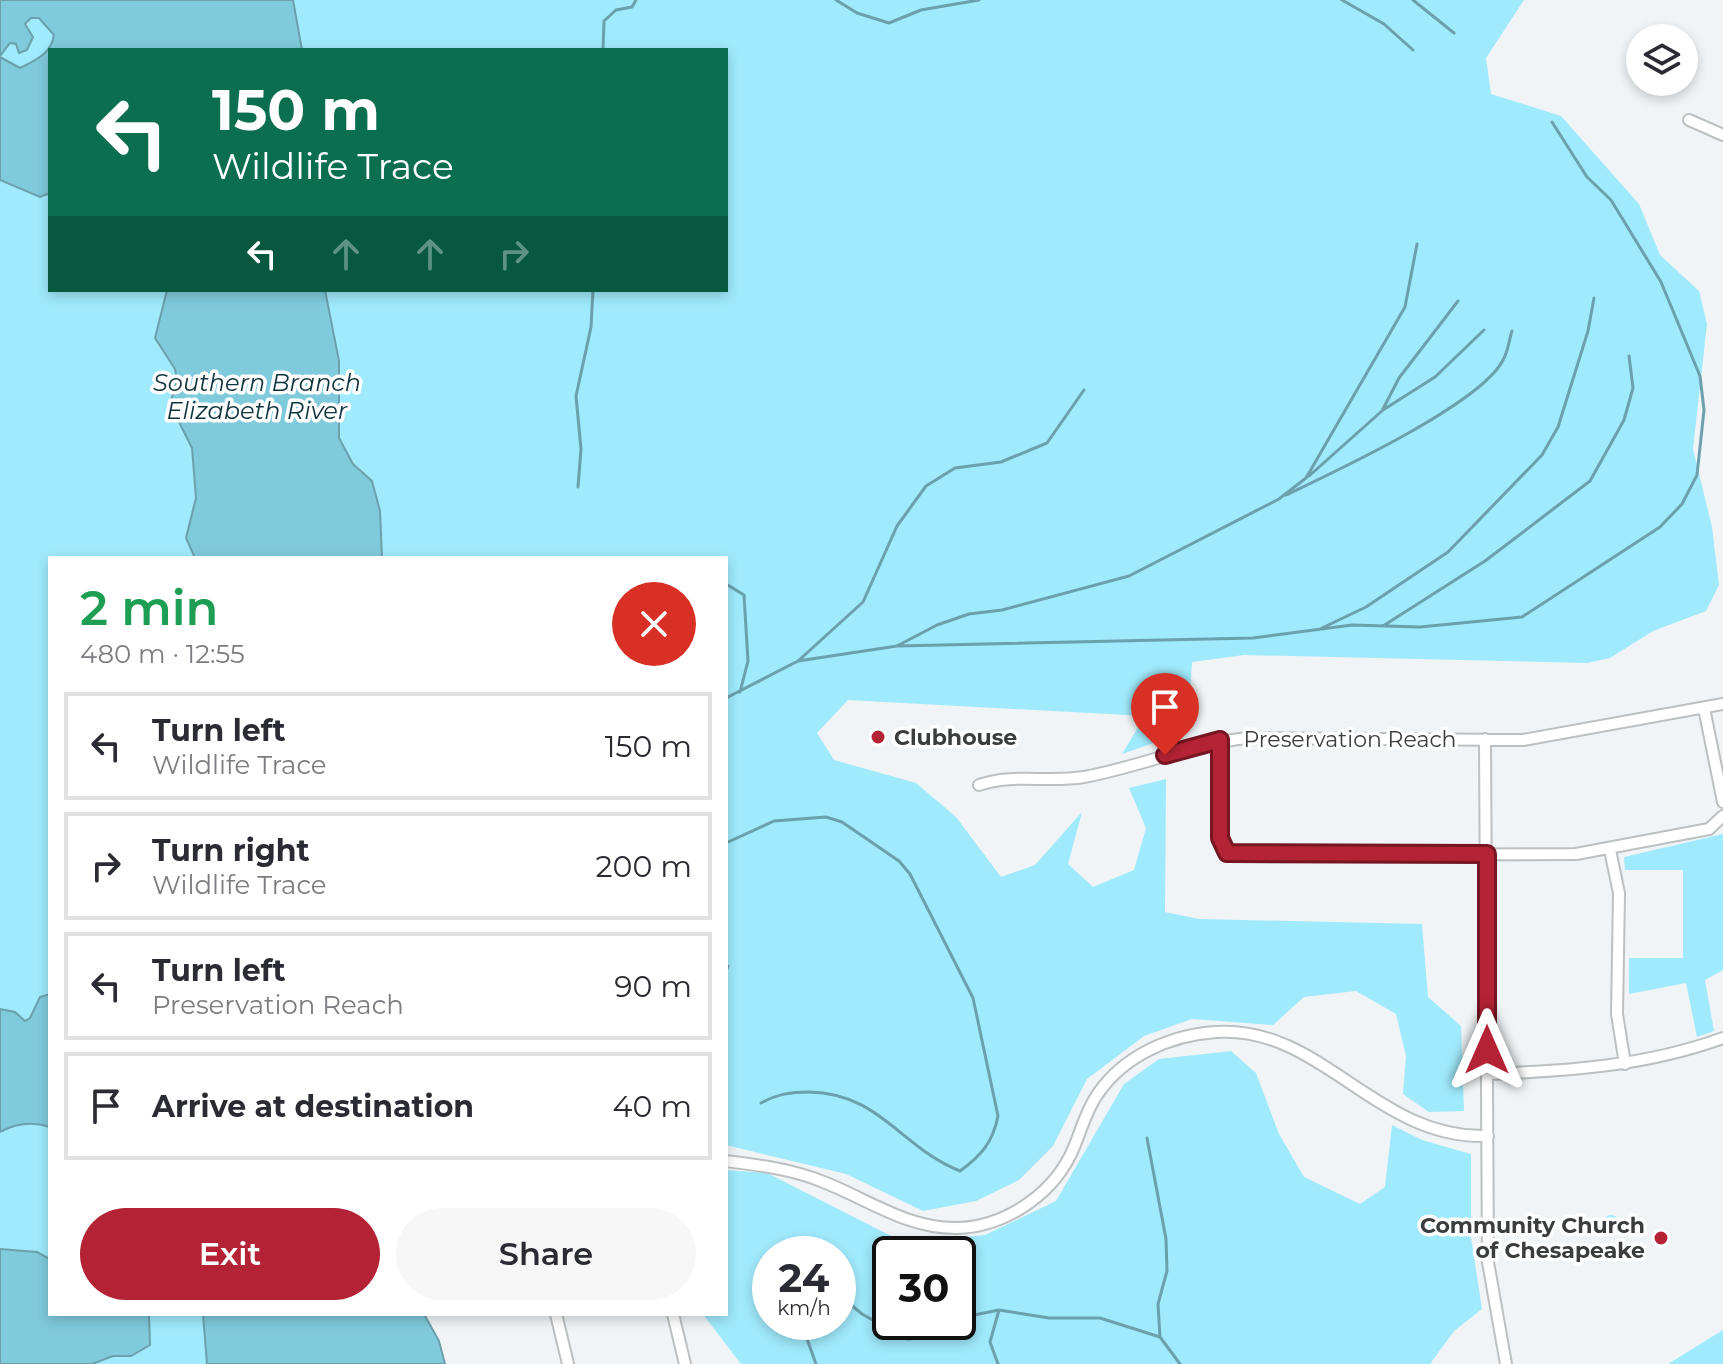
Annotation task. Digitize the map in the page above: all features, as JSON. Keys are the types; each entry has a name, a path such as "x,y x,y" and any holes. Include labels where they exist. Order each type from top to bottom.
{"street":[{"path":"1689,120 1723,135"},
{"name":"Preservation Reach","path":"979,785 1008,778 1084,777 1220,740 1554,736 1723,704"},
{"path":"1704,708 1723,802"},
{"path":"1485,739 1488,1262 1506,1364"},
{"path":"1220,740 1220,838 1227,853 1576,854 1709,829 1723,816"},
{"path":"1610,850 1619,893 1617,1014 1625,1064"},
{"path":"728,1161 818,1179 919,1225 972,1226 1007,1215 1041,1193 1067,1160 1095,1097 1117,1071 1164,1043 1213,1032 1238,1032 1277,1041 1284,1049 1306,1056 1428,1129 1456,1136 1488,1136"},
{"path":"1488,1074 1625,1064 1685,1051 1723,1038"},
{"path":"556,1316 568,1364"},
{"path":"673,1316 685,1364"}],"shaded area":[{"path":"293,0 1524,0 1486,58 1491,94 1561,116 1639,204 1660,255 1699,291 1707,324 1693,449 1712,527 1719,585 1706,611 1653,631 1610,658 1587,663 1244,655 1192,662 1188,731 1122,754 1145,716 848,700 817,733 834,760 916,783 956,817 1001,877 1035,865 1082,812 1068,864 1093,887 1134,870 1146,828 1129,788 1166,779 1165,912 1199,919 1422,924 1428,997 1461,1026 1464,1111 1429,1112 1403,1094 1406,1056 1396,1014 1356,991 1304,997 1273,1025 1192,1019 1144,1036 1087,1079 1053,1146 1019,1180 976,1201 923,1211 846,1174 728,1145 728,556 382,556 380,511 372,481 353,464 339,438 339,361 325,292 728,292 728,48 302,48"},
{"path":"31,18 39,18 54,35 46,52 20,68 0,57 1,51 10,43 16,44"},
{"path":"0,180 40,197 48,194 48,292 166,292 155,338 175,369 177,382 170,404 192,447 196,498 186,538 194,556 48,556 48,995 40,997 30,1018 24,1021 15,1013 0,1009"},
{"path":"1723,834 1723,970 1705,980 1714,1031 1697,1037 1686,983 1629,994 1629,958 1683,958 1683,870 1625,870 1624,857"},
{"path":"1231,1051 1256,1073 1279,1134 1304,1177 1360,1204 1385,1187 1392,1125 1422,1140 1471,1154 1471,1237 1482,1309 1454,1331 1430,1364 741,1364 705,1316 728,1316 728,1170 767,1173 891,1236 872,1236 872,1340 976,1340 975,1236 985,1235 1056,1201 1124,1084 1159,1059"},
{"path":"48,1120 48,1316 215,1316 223,1364 0,1364 0,1121"},
{"path":"1607,1215 1615,1215 1620,1224 1618,1231 1607,1233 1602,1228 1602,1220"},
{"path":"1723,1330 1723,1364 1668,1364"}],"water":[{"path":"0,0 293,0 302,48 48,48 54,35 39,18 31,18 25,24 33,37 27,50 19,53 16,44 10,43 0,56"},
{"path":"48,49 48,194 40,197 0,180 0,57 20,68"},
{"name":"Southern Branch Elizabeth River","path":"166,292 325,292 339,361 339,438 353,464 372,481 380,511 382,556 194,556 186,538 196,498 192,448 170,404 177,381 175,369 155,338"},
{"path":"48,995 48,1127 24,1124 0,1132 0,1009 15,1012 25,1021 30,1018 40,997"},
{"path":"0,1249 37,1252 48,1258 48,1316 149,1316 150,1345 131,1356 113,1356 92,1364 0,1364"},
{"path":"203,1316 425,1316 439,1341 445,1364 207,1364"}],"waterway":[{"path":"603,48 604,21 616,10 632,7 636,0"},
{"path":"836,0 857,13 889,23 921,10 979,0"},
{"path":"1342,0 1384,24 1413,50"},
{"path":"1413,0 1454,33"},
{"path":"728,697 798,661 897,646 1253,638 1352,625 1420,627 1522,617 1660,527 1682,504 1697,475 1704,410 1700,376 1661,282 1611,200 1587,177 1552,122"},
{"path":"897,646 937,625 969,614 1002,610 1129,576 1279,499 1306,478 1405,307 1417,244"},
{"path":"578,487 581,449 576,396 591,327 593,292"},
{"path":"1322,628 1366,607 1448,552 1542,455 1558,427 1588,331 1594,298"},
{"path":"1383,409 1399,378 1458,301"},
{"path":"1309,476 1383,410 1435,377 1484,330"},
{"path":"1286,495 1404,435 1467,396 1503,360 1512,331"},
{"path":"1383,626 1485,561 1590,481 1624,420 1633,388 1629,356"},
{"path":"798,661 863,602 897,526 926,486 955,468 1001,462 1047,443 1084,390"},
{"path":"728,585 744,595 748,661 740,692"},
{"path":"728,842 774,821 826,817 842,822 899,861 910,874 973,998 998,1116 985,1148 960,1171 939,1161 872,1111 854,1102 833,1095 802,1092 761,1103"},
{"path":"1147,1138 1166,1239 1167,1271 1158,1304 1160,1337 1180,1364"},
{"path":"856,1309 907,1339 932,1337 974,1315 999,1310 1049,1318 1100,1318 1160,1337"},
{"path":"998,1364 990,1342 999,1310"},
{"path":"807,1340 816,1364"}],"place":[{"name":"Clubhouse","path":"878,737"},
{"name":"Community Church of Chesapeake","path":"1661,1238"}],"route":[{"path":"1165,755 1220,740 1220,838 1227,853 1487,854 1487,1050"}]}
